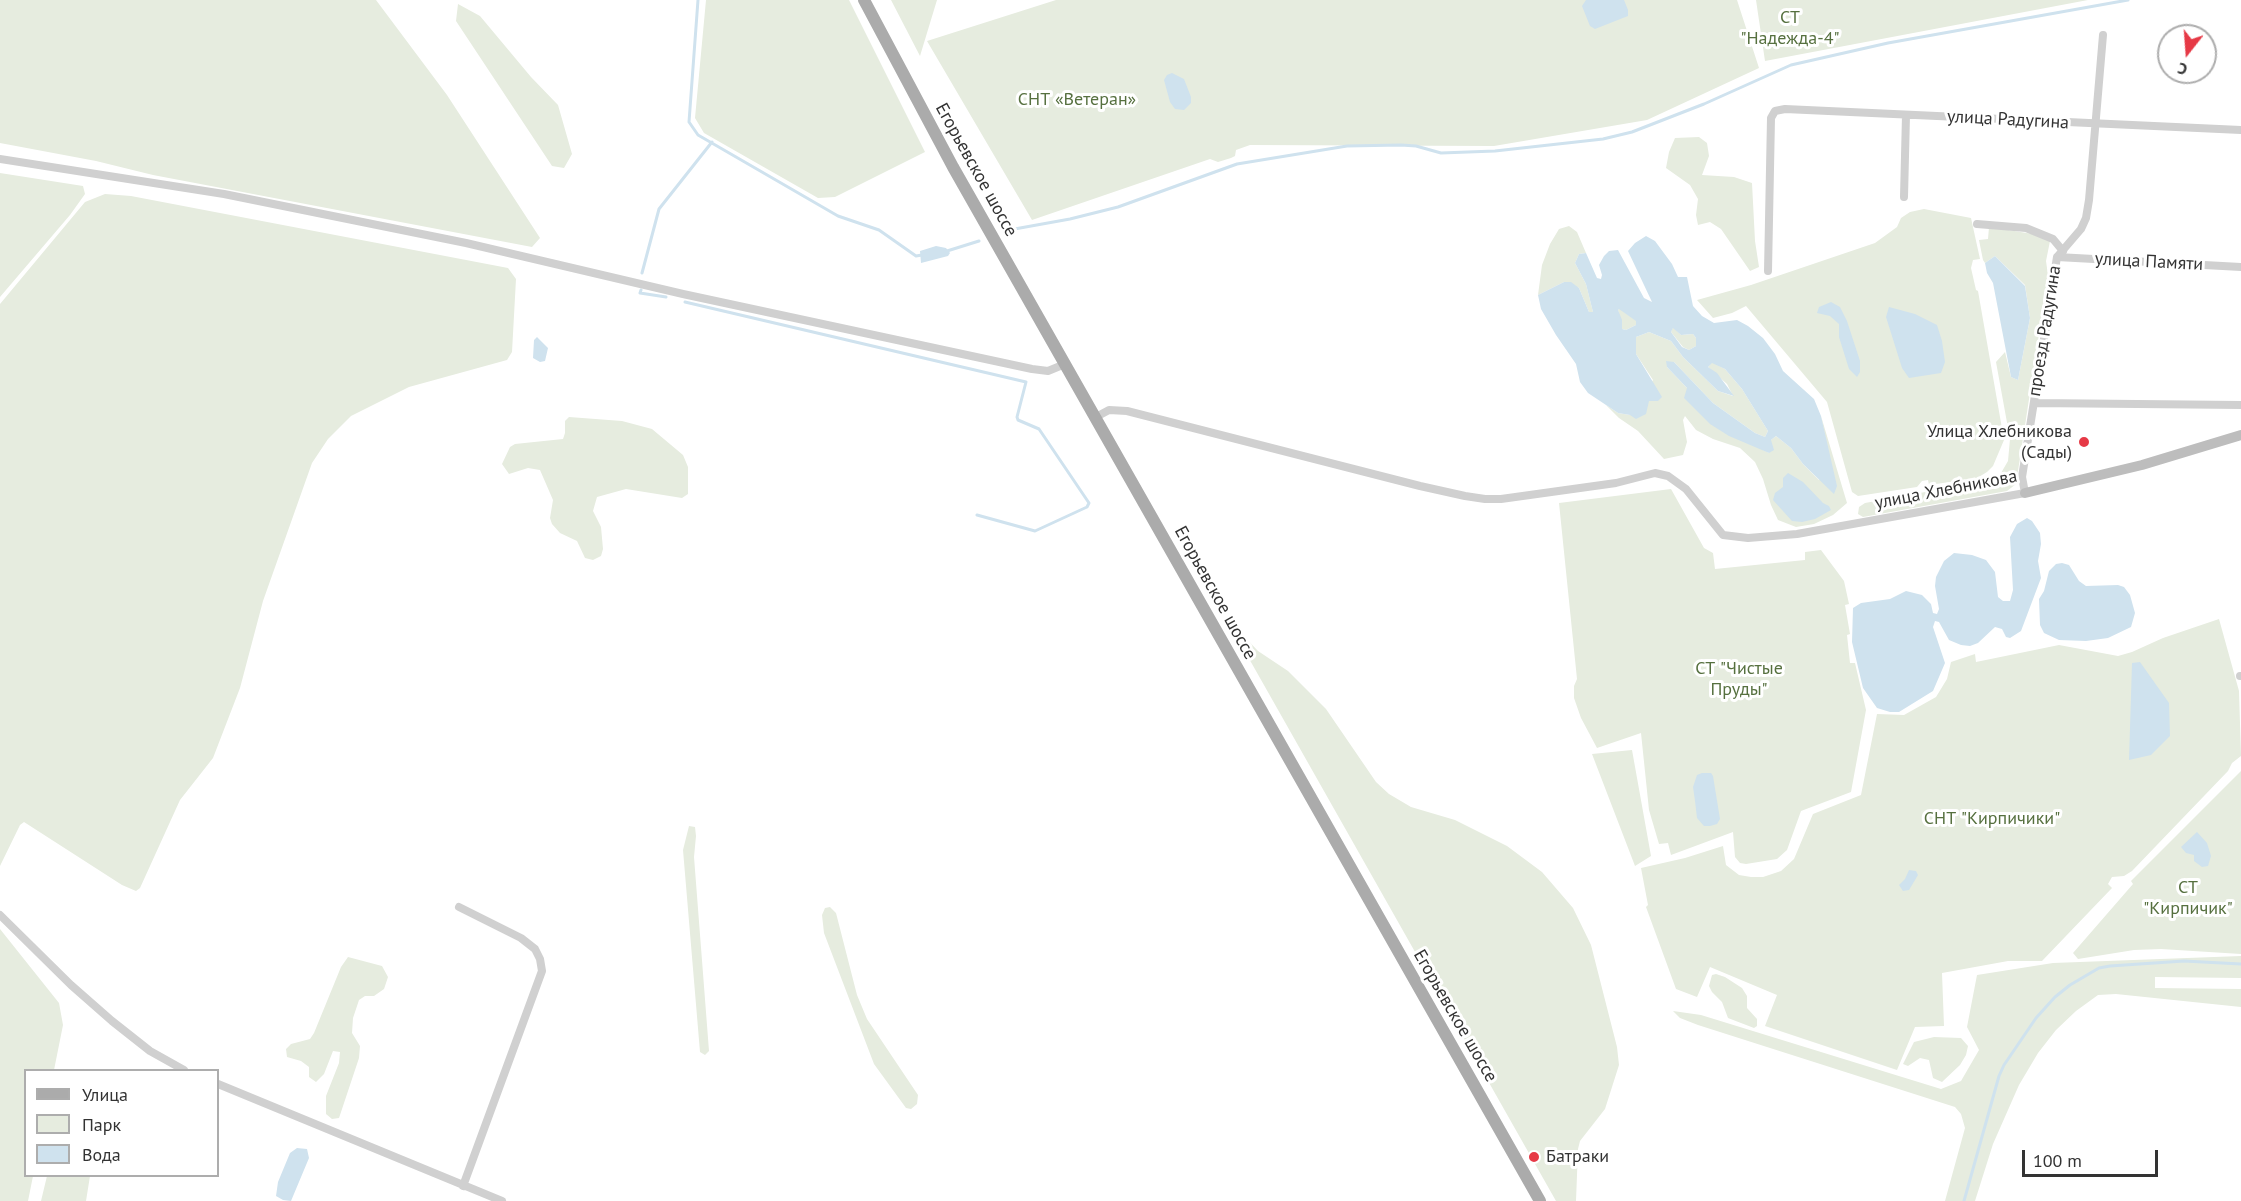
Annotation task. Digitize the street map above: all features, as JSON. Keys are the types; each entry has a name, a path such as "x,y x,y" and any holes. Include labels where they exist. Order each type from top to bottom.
{"main road":[{"name":"Егорьевское шоссе","path":"864,0 953,167 1540,1201"}],"street":[{"name":"проезд Радугина","path":"2025,493 2022,477 2060,254 2081,229 2086,218 2103,35"},
{"name":"улица Радугина","path":"1768,271 1771,118 1775,111 1785,109 2241,130"},
{"path":"1904,197 1905,115"},
{"path":"0,159 224,195 466,243 695,296 1032,369 1048,371 1065,364"},
{"path":"1977,224 2026,228 2053,239 2060,254"},
{"name":"улица Памяти","path":"2060,254 2241,267"},
{"path":"2034,403 2241,405"},
{"name":"улица Хлебникова","path":"1095,417 1109,410 1127,411 1420,486 1485,499 1501,499 1616,483 1655,473 1668,476 1686,489 1723,534 1748,538 1797,534 2025,493 2142,465 2241,435"},
{"path":"459,907 521,938 535,949 542,971 463,1186"},
{"path":"0,915 71,985 112,1021 150,1051 181,1069"},
{"path":"219,1084 502,1201"}],"green space":[{"path":"0,0 376,0 447,95 540,238 532,247 153,175 96,161 0,143"},
{"path":"706,0 849,0 925,152 835,197 818,198 704,133 695,118"},
{"path":"891,0 937,0 920,56"},
{"name":"СНТ «Ветеран»","path":"1056,0 1737,0 1759,68 1647,120 1494,146 1250,145 1236,150 1235,156 1231,158 1218,162 1210,159 1032,220 927,41"},
{"name":"СТ \"Надежда-4\"","path":"1756,0 2088,0 1765,61"},
{"path":"458,4 480,16 531,77 558,105 572,154 564,168 552,166 456,21"},
{"path":"1699,137 1707,143 1709,156 1702,175 1734,177 1752,183 1755,241 1759,267 1750,271 1721,229 1710,222 1698,225 1696,215 1698,199 1690,185 1666,168 1675,138"},
{"path":"0,173 83,186 85,194 0,297"},
{"path":"105,194 131,196 508,268 516,279 512,352 507,360 409,387 351,416 328,439 312,463 263,601 240,688 213,758 180,800 140,888 136,891 122,885 24,822 20,825 0,866 0,304 85,202"},
{"path":"1924,209 1971,218 1980,259 1973,260 1971,268 1978,291 2004,440 1993,466 1977,478 1929,485 1928,480 1922,481 1917,487 1858,496 1852,492 1827,402 1746,306 1713,318 1697,300 1751,285 1875,243 1897,227 1901,218 1910,212"},
{"path":"1569,226 1577,232 1586,253 1579,254 1575,263 1586,284 1593,312 1589,312 1579,288 1564,282 1538,295 1542,265 1550,244 1559,229"},
{"path":"1989,227 2033,234 2050,241 2046,261 2048,275 2016,484 2007,491 1863,517 1858,514 1859,507 1865,503 1991,480 2001,473 2008,461 2010,439 1996,362 2005,352 2011,377 2018,380 2030,318 2025,285 1995,256 1985,263 1983,260 1979,240 1988,239"},
{"path":"1619,308 1637,321 1636,325 1626,330 1622,329"},
{"path":"1673,327 1681,335 1693,334 1696,338 1696,346 1689,350 1683,347 1671,332"},
{"path":"1649,332 1671,341 1683,357 1718,391 1733,396 1727,384 1708,367 1712,362 1725,369 1742,389 1768,431 1765,437 1755,433 1713,403 1674,362 1667,367 1687,388 1754,445 1769,453 1771,440 1776,436 1791,448 1819,480 1828,451 1821,416 1847,503 1833,515 1814,524 1796,527 1778,520 1755,462 1740,448 1713,439 1696,430 1685,416 1683,420 1687,442 1683,455 1664,459 1638,431 1619,418 1606,405 1618,413 1630,415 1653,380 1636,354 1636,337"},
{"path":"569,417 622,421 652,429 683,455 688,467 688,494 682,498 626,489 597,497 593,511 601,527 603,549 601,556 593,560 585,558 577,541 560,533 552,524 550,518 553,500 540,470 528,468 509,474 502,464 510,447 515,444 563,439 565,421"},
{"name":"СТ \"Чистые Пруды\"","path":"1671,489 1704,548 1713,553 1715,569 1805,560 1805,552 1821,550 1844,581 1849,604 1845,605 1850,634 1847,635 1850,663 1855,663 1866,710 1851,792 1801,811 1787,850 1777,859 1740,863 1735,857 1733,832 1671,855 1668,843 1659,844 1649,810 1641,733 1597,748 1581,718 1574,698 1574,686 1577,679 1559,503"},
{"name":"СНТ \"Кирпичики\"","path":"2219,619 2239,691 2241,756 2132,871 2124,876 2112,877 2108,884 2112,888 2042,961 2008,961 1942,973 1944,1026 1915,1027 1897,1070 1765,1026 1777,995 1710,967 1697,997 1676,989 1646,907 1648,905 1641,868 1723,846 1726,865 1739,875 1763,877 1781,871 1794,859 1813,814 1861,795 1877,714 1904,715 1936,697 1947,679 1951,662 1975,654 1976,662 2059,645 2118,656"},
{"path":"1242,634 1258,651 1288,671 1326,709 1376,782 1389,794 1411,807 1455,820 1507,846 1542,872 1573,908 1591,945 1617,1047 1619,1065 1605,1109 1580,1141 1576,1201 1556,1201 1243,648"},
{"path":"1632,750 1651,856 1635,866 1592,754"},
{"name":"СТ \"Кирпичик\"","path":"2241,771 2241,954 2161,949 2134,950 2078,959 2073,953 2133,884 2131,881"},
{"path":"689,826 695,827 696,836 694,857 709,1051 705,1055 700,1052 683,850"},
{"path":"830,907 836,913 857,995 867,1019 918,1095 917,1104 911,1109 906,1108 874,1064 824,933 822,915 825,908"},
{"path":"0,929 59,1003 63,1025 54,1069 24,1069 24,1177 33,1177 28,1201 0,1201"},
{"path":"2241,956 2241,978 2155,977 2155,988 2241,989 2241,1007 2116,994 2098,995 2076,1011 2056,1030 2038,1053 2019,1085 1993,1144 1975,1201 1945,1201 1965,1128 1961,1114 1955,1107 1698,1025 1680,1018 1673,1011 1701,1015 1941,1089 1961,1081 1979,1050 1967,1027 1977,975 2053,963"},
{"path":"348,957 382,966 388,977 384,989 374,996 365,996 359,1000 353,1018 352,1033 360,1046 359,1058 339,1118 332,1119 326,1114 326,1096 339,1063 340,1052 333,1051 324,1074 316,1082 309,1077 309,1067 301,1061 287,1057 286,1049 291,1044 310,1039 341,967"},
{"path":"1716,974 1742,988 1747,996 1747,1008 1757,1019 1757,1026 1754,1028 1728,1018 1722,1002 1709,986 1712,975"},
{"path":"1934,1037 1961,1038 1968,1046 1960,1065 1942,1082 1933,1078 1929,1060 1920,1058 1908,1066 1903,1064 1914,1042"},
{"path":"47,1177 90,1177 86,1201 41,1201"}],"water":[{"path":"1586,0 1624,0 1628,16 1595,29 1590,26 1582,6"},
{"path":"1172,73 1184,79 1191,97 1191,103 1184,110 1175,109 1170,102 1164,80"},
{"path":"1646,236 1655,241 1672,264 1678,277 1687,277 1693,306 1702,316 1714,323 1737,320 1748,326 1763,338 1775,354 1783,371 1814,399 1821,416 1837,486 1834,494 1803,464 1791,448 1776,436 1771,440 1774,450 1769,453 1729,436 1710,424 1684,398 1687,388 1667,367 1666,361 1674,362 1713,403 1755,433 1765,437 1768,431 1742,389 1725,369 1712,363 1708,367 1717,373 1734,396 1718,391 1683,357 1671,341 1649,332 1636,337 1636,354 1662,397 1658,401 1649,401 1646,414 1636,419 1630,415 1618,413 1588,393 1580,382 1576,364 1541,309 1538,295 1564,282 1571,282 1579,288 1589,312 1593,312 1586,284 1575,263 1579,254 1586,253 1597,278 1601,279 1599,265 1604,256 1609,251 1618,250 1644,298 1652,302 1628,251","holes":["1619,309 1636,321 1636,325 1626,330 1622,329","1673,328 1681,335 1693,334 1696,338 1696,346 1689,350 1682,347 1671,332"]},
{"path":"936,246 946,248 950,253 948,256 921,263 920,251"},
{"path":"1995,256 2025,286 2030,318 2018,380 2011,377 1993,283 1987,273 1985,263"},
{"path":"1831,302 1840,307 1847,321 1860,361 1860,372 1857,377 1849,369 1839,337 1839,324 1830,316 1817,313 1819,307"},
{"path":"1889,307 1915,314 1937,325 1945,362 1941,373 1909,378 1902,368 1886,317"},
{"path":"537,337 548,348 545,361 540,362 533,358 534,340"},
{"path":"1788,473 1803,482 1831,510 1815,519 1802,522 1792,521 1773,500 1775,493 1783,487 1783,478"},
{"path":"2027,518 2032,521 2040,533 2038,561 2041,578 2021,631 2010,638 2006,637 2002,629 1995,627 1978,643 1970,646 1961,645 1949,640 1939,622 1935,621 1933,627 1945,663 1933,691 1899,712 1877,708 1863,688 1852,642 1853,608 1861,603 1890,599 1906,591 1922,595 1931,604 1933,613 1937,614 1939,609 1935,586 1936,577 1944,561 1954,553 1972,555 1986,560 1995,572 1998,597 2003,601 2010,601 2013,590 2010,537 2017,524"},
{"path":"2056,564 2069,565 2079,581 2086,586 2118,585 2124,587 2130,595 2135,613 2131,627 2108,638 2086,641 2059,640 2044,633 2040,625 2039,599 2044,591 2049,571"},
{"path":"2140,662 2169,703 2170,736 2151,755 2129,760 2132,663"},
{"path":"1711,773 1713,776 1720,819 1717,824 1710,826 1704,826 1697,818 1693,787 1697,775"},
{"path":"2197,832 2207,843 2211,856 2208,866 2202,867 2194,861 2194,855 2186,853 2181,847"},
{"path":"1909,870 1916,871 1918,875 1909,890 1903,891 1899,885"},
{"path":"297,1148 307,1149 309,1158 291,1201 283,1200 276,1196 278,1182 290,1153"}],"waterway":[{"path":"698,0 689,122 698,135 838,216 879,230 916,256 922,255"},
{"path":"1009,230 1070,219 1118,207 1237,164 1347,146 1416,146 1441,153 1495,151 1603,139 1632,132 1704,104 1791,65 1888,43 2128,0"},
{"path":"642,273 659,209 712,142"},
{"path":"947,251 979,241"},
{"path":"641,290 640,293 666,297"},
{"path":"685,302 1026,382 1018,420 1039,429 1089,503 1087,507 1035,531 977,515"},
{"path":"1964,1201 1999,1076 2036,1018 2055,997 2099,968 2110,966 2184,961 2241,964"}],"place":[{"name":"Улица Хлебникова (Сады)","path":"2084,442"},
{"name":"Батраки","path":"1534,1157"}]}
